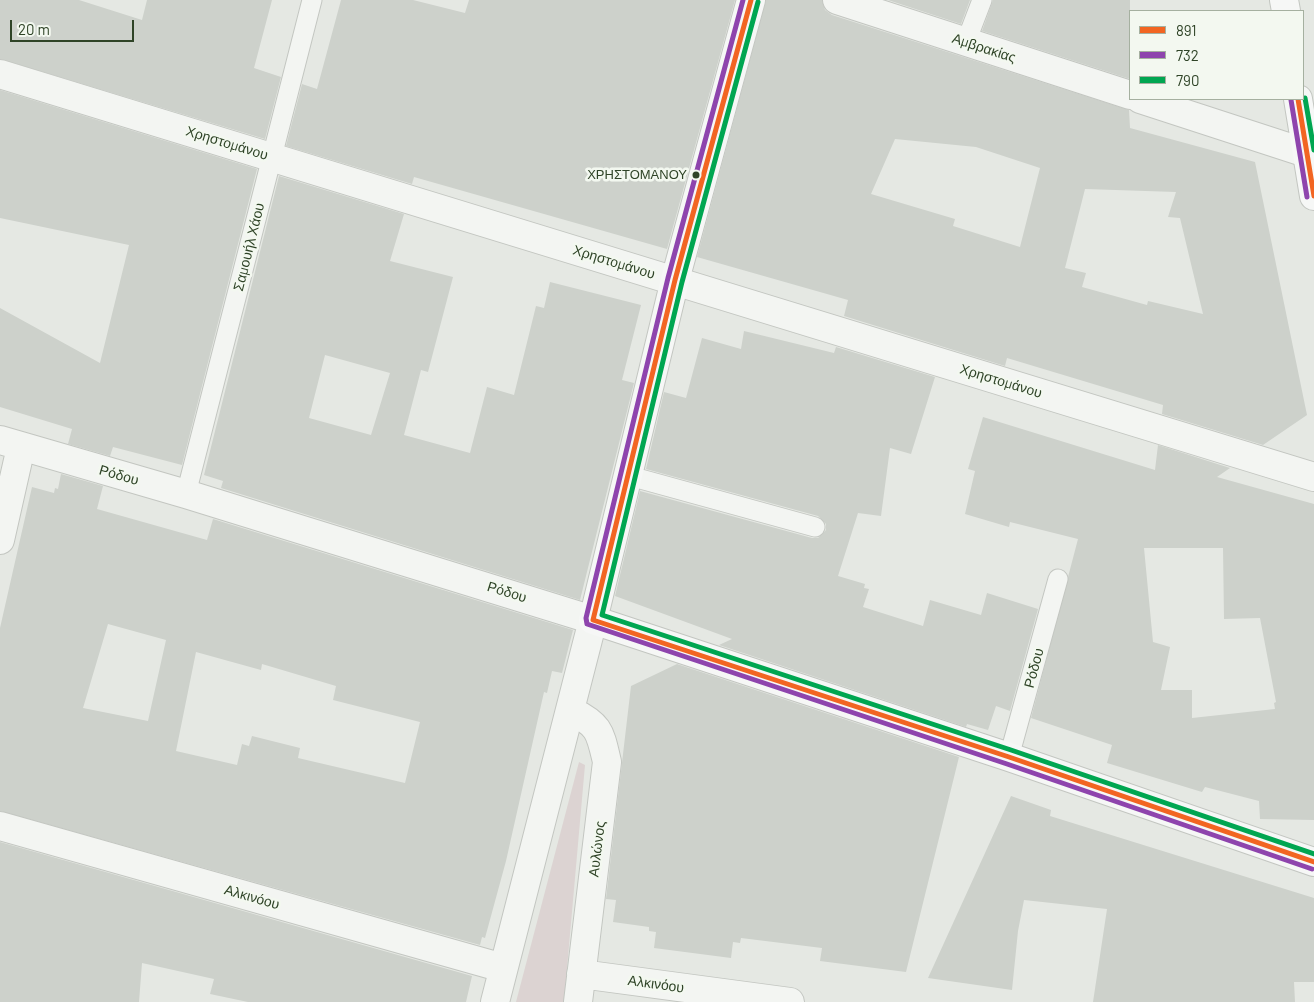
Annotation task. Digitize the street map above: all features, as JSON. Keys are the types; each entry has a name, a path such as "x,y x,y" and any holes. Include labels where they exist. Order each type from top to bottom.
{"main road":[{"path":"593,620 626,475 675,280 751,0"},
{"path":"1298,100 1314,196"},
{"name":"Ρόδου","path":"593,620 1009,757 1314,862"}],"street":[{"name":"Αμβρακίας","path":"837,0 1129,95"},
{"name":"Χρηστομάνου","path":"0,74 1314,476"},
{"path":"1143,100 1306,153"},
{"path":"0,540 10,444"},
{"name":"Ρόδου","path":"10,444 186,494 593,620"},
{"path":"495,1002 593,620"},
{"name":"Αυλώνος","path":"571,711 590,720 601,735 607,762 578,1002"},
{"name":"Αλκινόου","path":"0,826 504,968"},
{"name":"Αλκινόου","path":"581,974 790,1002"}],"lane":[{"name":"Σαμουήλ Χάου","path":"186,494 312,0"},
{"path":"966,42 982,0"},
{"path":"626,475 815,527"},
{"name":"Ρόδου","path":"1009,757 1058,579"}],"shaded area":[{"path":"579,762 585,765 564,1002 516,1002"}],"building":[{"path":"0,0 79,0 142,20 147,0 272,0 254,68 281,77 265,139 0,59"},
{"path":"341,0 413,0 465,13 469,0 735,0 667,249 414,177 412,184 286,146 302,84 317,89"},
{"path":"766,0 822,0 825,10 832,15 1129,110 1130,128 1255,162 1307,415 1263,445 1162,414 1163,405 1007,358 1005,366 844,316 848,300 697,257","holes":["895,139 976,147 1040,168 1020,247 953,226 955,219 871,194","1085,189 1176,192 1168,217 1180,218 1203,314 1148,301 1147,305 1082,287 1086,273 1065,268"]},
{"path":"888,0 970,0 961,24"},
{"path":"993,0 1130,0 1129,79 982,31"},
{"path":"0,90 257,169 182,465 113,447 110,456 68,444 72,429 0,407 0,308 100,363 129,245 0,218"},
{"path":"279,176 404,214 390,261 453,277 428,372 421,370 404,435 470,453 487,387 514,395 536,306 544,308 550,282 641,305 622,380 634,383 580,600 221,488 223,481 204,475","holes":["325,355 390,373 371,435 309,418"]},
{"path":"744,331 834,353 836,347 935,377 911,454 890,448 881,516 858,513 838,576 865,584 864,588 869,589 863,607 923,626 930,600 981,615 987,593 1038,609 1010,711 996,706 988,730 967,724 966,727 719,645 732,639 615,596 640,491 812,538 818,538 826,530 826,524 818,516 646,469 664,392 686,398 702,338 741,349"},
{"path":"983,417 1155,470 1158,445 1230,468 1217,477 1314,504 1314,820 1260,819 1259,801 1205,787 1202,792 1107,763 1112,745 1031,718 1078,539 1010,522 1009,527 965,514 975,471 968,469","holes":["1144,548 1223,548 1224,619 1260,618 1276,702 1274,703 1275,709 1192,718 1192,690 1161,690 1170,647 1153,642"]},
{"path":"61,474 103,486 97,509 207,540 213,519 573,630 562,673 552,671 547,693 544,692 506,861 485,938 482,937 480,945 0,811 0,628 32,487 54,493 55,488 58,489","holes":["108,624 166,640 148,721 83,708","196,652 261,670 262,664 336,686 333,700 420,722 405,783 298,758 300,748 252,736 249,746 242,744 237,765 176,751"]},
{"path":"677,664 959,757 906,972 820,961 822,948 741,938 740,943 733,942 731,958 654,948 656,932 649,931 649,927 613,922 616,900 606,899 631,686"},
{"path":"1011,796 1051,810 1050,816 1314,898 1314,982 1294,982 1295,1002 1093,1002 1107,909 1024,900 1018,931 1012,990 928,978"},
{"path":"0,842 472,976 466,1002 248,1002 210,994 214,979 142,963 139,1002 0,1002"}],"transit line":[{"name":"732","path":"743,0 668,278 586,618 587,624 1007,764 1312,869"},
{"name":"891","path":"751,0 675,280 593,620 1009,757 1314,862"},
{"name":"790","path":"758,2 682,282 602,615 1011,750 1314,854"},
{"name":"790","path":"1305,98 1314,150"},
{"name":"732","path":"1291,100 1307,197"},
{"name":"891","path":"1298,100 1314,196"}],"place":[{"name":"ΧΡΗΣΤΟΜΑΝΟΥ","path":"696,175"}]}
